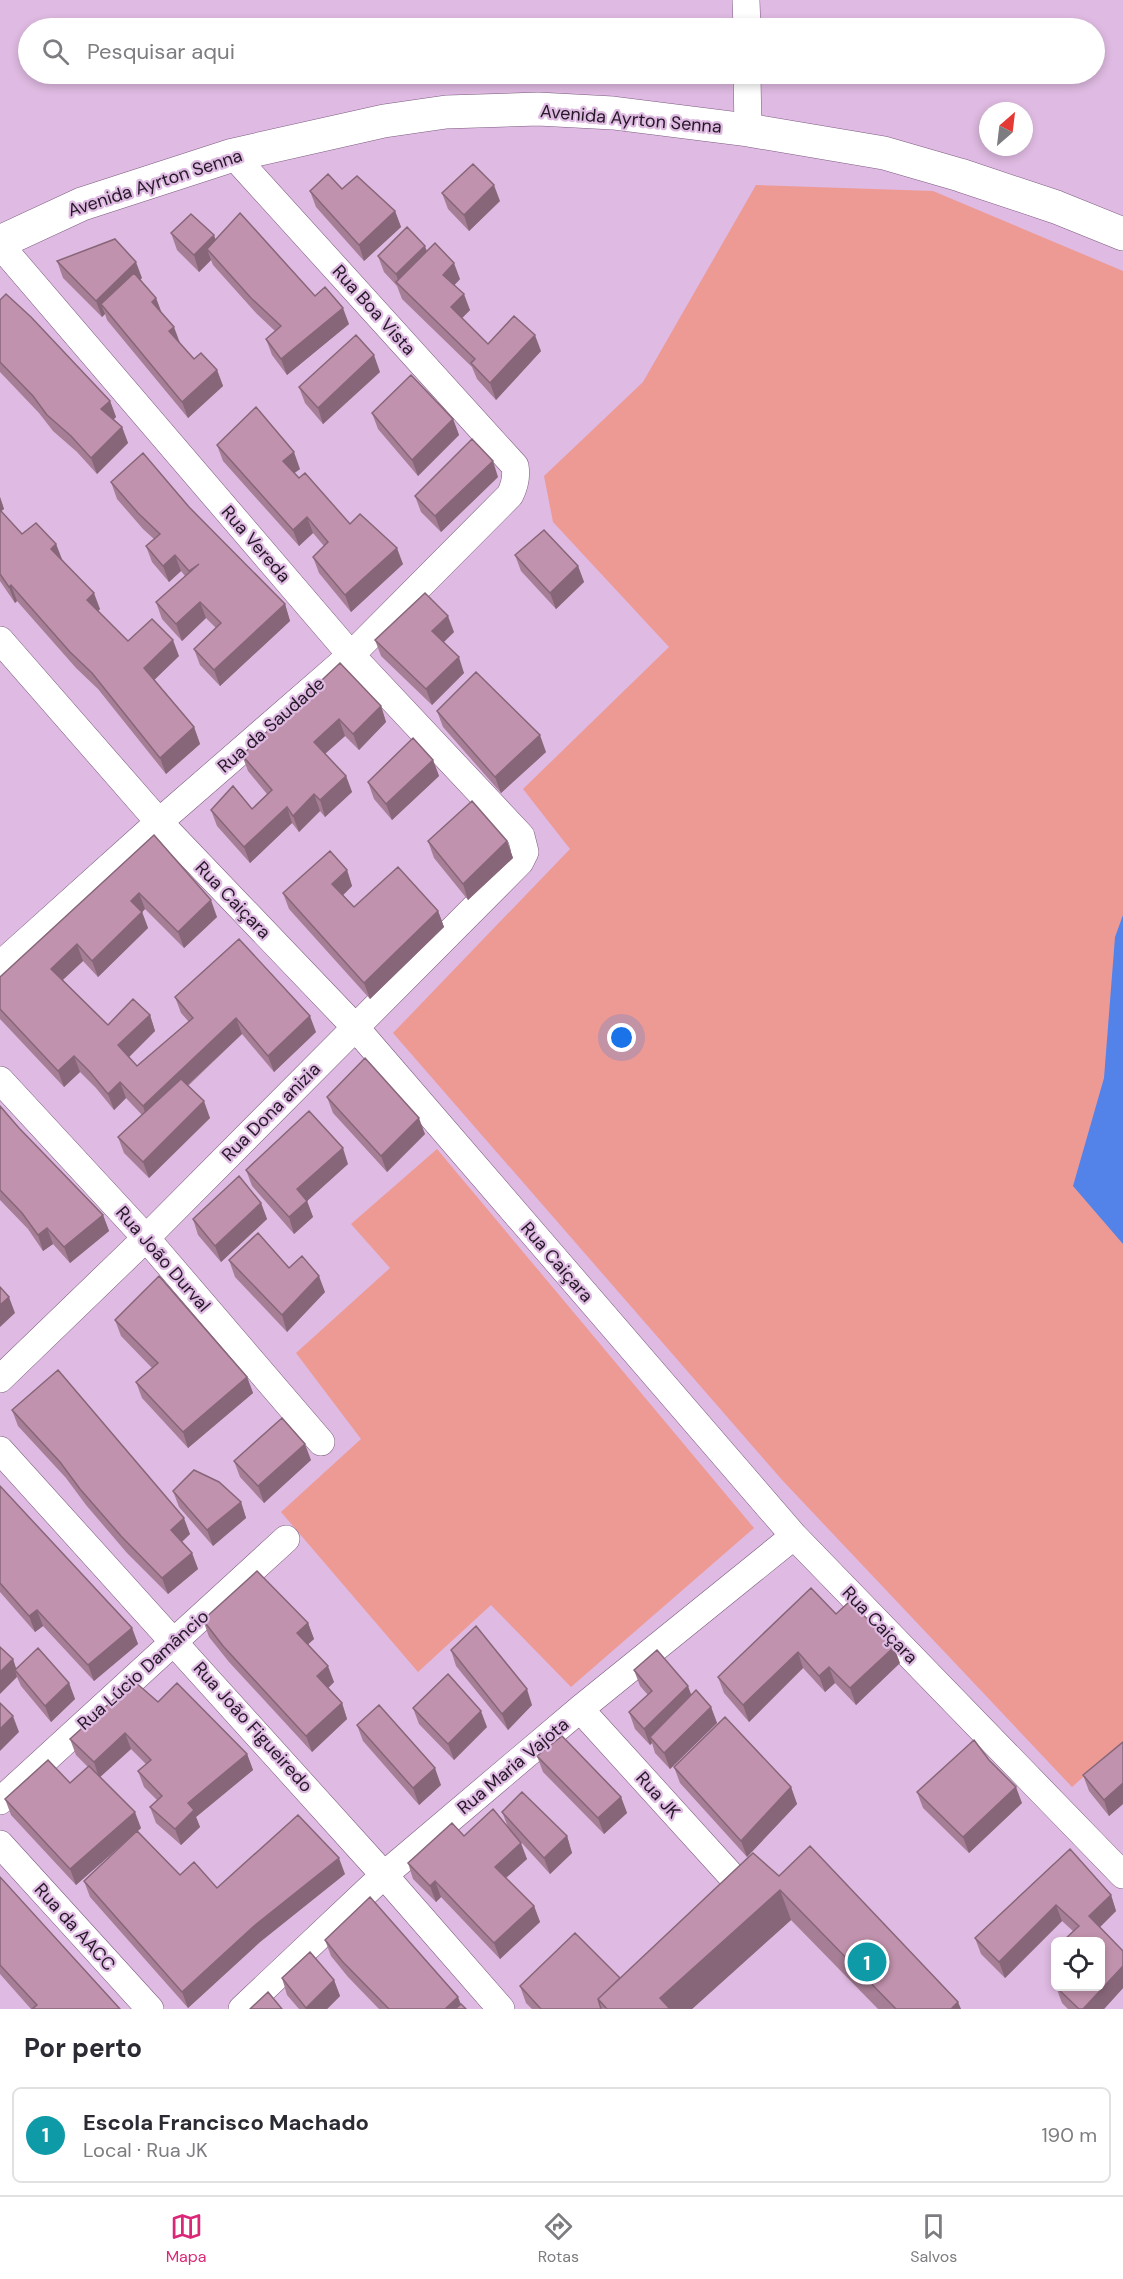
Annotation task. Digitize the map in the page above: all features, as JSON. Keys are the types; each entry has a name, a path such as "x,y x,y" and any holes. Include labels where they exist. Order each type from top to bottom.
{"main road":[{"name":"Avenida Ayrton Senna","path":"0,243 82,204 233,155 384,121 446,112 538,110 613,113 748,130 884,153 1056,207 1123,234"}],"street":[{"path":"746,0 747,18"},
{"path":"747,84 748,130"},
{"name":"Rua Boa Vista","path":"233,155 515,466"},
{"name":"Rua Vereda","path":"0,243 351,655 521,836"},
{"name":"Rua da Saudade","path":"0,966 159,822 351,655 510,495 517,475 515,466"},
{"name":"Rua Caiçara","path":"0,640 159,822 355,1027 794,1536 1123,1875"},
{"name":"Rua Dona anizia","path":"0,1379 146,1238 520,862 525,852 521,836"},
{"name":"Rua João Durval","path":"0,1080 146,1238 321,1442"},
{"name":"Rua João Figueiredo","path":"0,1450 175,1641 501,2009"},
{"name":"Rua Maria Vajota","path":"242,2009 384,1875 580,1709 794,1536"},
{"name":"Rua Lúcio Damâncio","path":"0,1801 286,1539"},
{"name":"Rua JK","path":"580,1709 736,1881"},
{"name":"Rua da AACC","path":"0,1844 150,2009"}],"shaded area":[{"path":"756,185 933,191 1123,271 1123,1742 1072,1787 783,1481 393,1033 570,849 523,789 669,647 553,522 544,476 643,382"},
{"path":"437,1149 754,1528 571,1687 491,1605 418,1672 281,1512 361,1439 296,1353 390,1268 351,1224"}],"water":[{"path":"1123,915 1123,1244 1073,1186 1104,1078 1115,937"}],"building":[{"path":"473,164 494,185 464,215 442,193"},
{"path":"328,174 342,189 357,176 395,211 359,245 310,191"},
{"path":"240,213 315,296 325,287 343,308 281,359 266,339 281,326 251,298 207,249"},
{"path":"191,214 214,235 194,255 171,233"},
{"path":"407,227 425,246 396,274 378,256"},
{"path":"115,239 136,262 96,301 57,261"},
{"path":"435,243 454,263 443,275 464,294 451,307 488,344 514,316 535,335 490,383 471,363 475,359 396,282"},
{"path":"134,273 156,298 152,302 174,327 169,331 194,359 201,353 217,370 182,402 101,304"},
{"path":"6,294 31,317 110,401 101,409 122,427 91,458 47,415 33,396 0,362 0,300"},
{"path":"356,335 374,355 318,408 299,387"},
{"path":"411,375 453,419 412,460 372,413"},
{"path":"256,407 294,452 283,461 299,478 305,473 350,524 360,514 397,548 345,595 313,557 328,542 307,517 293,530 217,445"},
{"path":"472,439 493,461 435,516 415,496"},
{"path":"143,453 189,507 285,604 214,670 194,649 221,623 200,602 176,624 156,602 199,564 189,571 175,555 163,566 146,546 160,534 111,482"},
{"path":"0,510 22,534 36,523 56,544 51,549 94,593 87,600 128,641 152,619 173,640 144,668 194,727 160,758 92,673 70,652 11,585 9,587 0,574"},
{"path":"544,530 578,566 550,593 515,555"},
{"path":"425,593 448,616 432,631 459,657 426,689 375,640"},
{"path":"340,663 381,706 353,734 339,719 314,742 346,776 320,800 314,794 293,816 287,807 244,847 211,810 233,786 252,809 272,790 242,755"},
{"path":"476,672 540,735 495,777 437,711"},
{"path":"413,738 433,760 386,804 368,782"},
{"path":"472,801 507,841 463,884 428,841"},
{"path":"154,835 211,900 178,932 139,893 131,901 142,912 92,961 77,944 51,969 108,1025 133,999 150,1015 118,1045 137,1066 193,1018 175,997 239,939 310,1016 268,1056 236,1018 143,1106 120,1082 108,1094 74,1056 58,1071 0,1009 0,977"},
{"path":"330,851 347,870 332,884 354,907 398,867 438,911 364,983 283,893"},
{"path":"365,1058 419,1118 381,1156 327,1097"},
{"path":"181,1079 204,1101 143,1162 118,1137"},
{"path":"0,1106 103,1215 64,1247 47,1228 38,1235 22,1213 0,1190"},
{"path":"309,1111 343,1148 297,1189 307,1201 289,1217 246,1170"},
{"path":"239,1176 261,1203 215,1246 193,1219"},
{"path":"258,1233 289,1268 302,1256 319,1276 282,1315 229,1260"},
{"path":"159,1276 247,1377 183,1432 136,1382 158,1363 115,1320"},
{"path":"0,1287 9,1297 0,1305"},
{"path":"58,1370 184,1518 171,1530 192,1553 162,1578 121,1536 60,1462 12,1410"},
{"path":"282,1418 305,1444 258,1486 234,1461"},
{"path":"194,1470 219,1482 241,1502 207,1530 173,1491"},
{"path":"0,1486 132,1628 88,1665 37,1610 29,1616 0,1583"},
{"path":"257,1571 308,1623 297,1633 328,1666 317,1676 342,1703 306,1736 223,1646 203,1620"},
{"path":"811,1588 836,1614 850,1601 894,1647 850,1688 829,1667 819,1676 798,1652 743,1705 718,1677"},
{"path":"476,1626 527,1689 502,1714 451,1650"},
{"path":"0,1647 13,1659 0,1672"},
{"path":"38,1648 69,1683 45,1706 15,1670"},
{"path":"657,1650 688,1686 644,1729 629,1712 652,1691 634,1670"},
{"path":"448,1674 481,1711 448,1744 413,1708"},
{"path":"134,1681 158,1702 177,1683 247,1754 188,1803 194,1810 175,1829 150,1807 162,1796 138,1771 151,1760 125,1733 94,1762 70,1739"},
{"path":"696,1690 711,1707 664,1753 650,1737"},
{"path":"0,1703 13,1716 0,1729"},
{"path":"379,1705 435,1768 413,1788 357,1725"},
{"path":"725,1717 791,1787 741,1841 674,1767"},
{"path":"562,1736 621,1797 598,1818 537,1756"},
{"path":"974,1740 989,1760 1016,1787 963,1837 917,1792"},
{"path":"1123,1742 1123,1783 1104,1800 1083,1775"},
{"path":"48,1760 70,1783 89,1766 135,1812 70,1869 5,1799"},
{"path":"522,1792 567,1836 544,1858 502,1812"},
{"path":"493,1809 521,1843 495,1867 534,1906 494,1943 435,1881 430,1886 408,1863 452,1823 464,1836"},
{"path":"298,1815 339,1858 254,1926 182,1992 84,1881 137,1831 180,1875 194,1862 217,1888"},
{"path":"810,1846 958,2002 951,2009 896,2009 780,1890 660,1998 670,2009 607,2009 598,1999 753,1853 779,1876"},
{"path":"1070,1849 1111,1895 1089,1916 1123,1951 1123,1966 1105,1985 1105,1937 1067,1937 1079,1926 1056,1905 999,1962 975,1938"},
{"path":"0,1877 120,2009 32,2009 37,2005 0,1965"},
{"path":"370,1897 458,1997 445,2009 389,2009 342,1961 325,1940"},
{"path":"575,1933 620,1978 598,1999 601,2009 541,2009 520,1986"},
{"path":"310,1952 334,1980 306,2008 282,1978"},
{"path":"1060,1991 1100,1991 1083,2009 1079,2009"},
{"path":"268,1992 282,2009 250,2009"},
{"path":"461,2004 466,2009 455,2009"}],"place":[{"name":"Escola Francisco Machado","path":"867,1962"}]}
